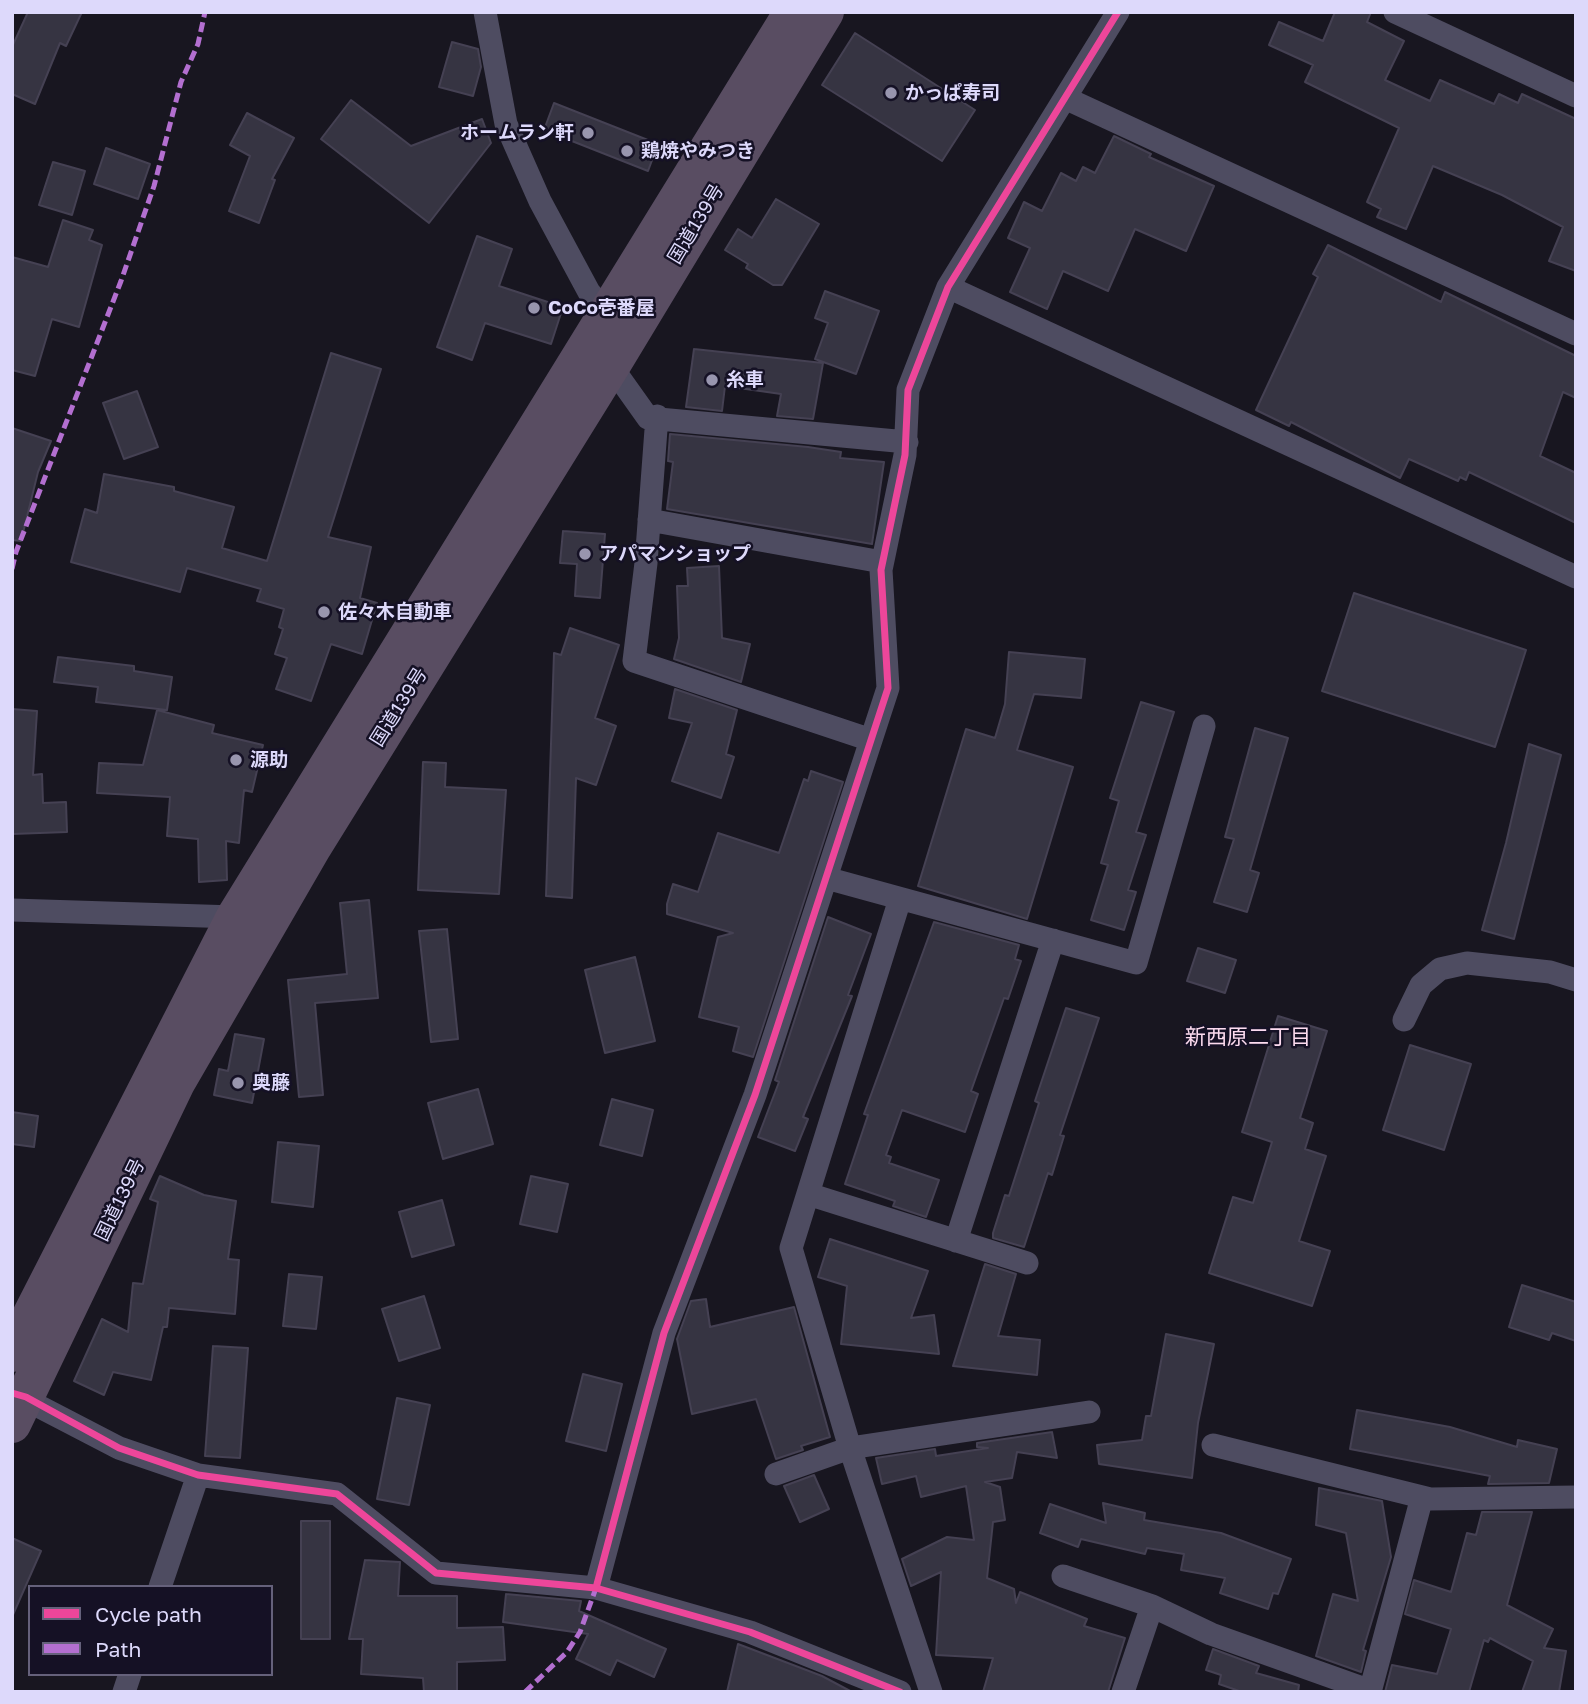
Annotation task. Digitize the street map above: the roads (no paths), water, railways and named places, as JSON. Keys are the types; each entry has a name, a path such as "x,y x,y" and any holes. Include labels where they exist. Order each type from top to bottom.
{"highway":[{"name":"国道139号","path":"12,1353 143,1091 235,917 793,12"},
{"name":"国道139号","path":"17,1405 183,1072 312,848 611,366 825,12"}],"street":[{"path":"485,12 506,124 540,201 589,292 607,313"},
{"path":"596,1588 664,1332 755,1096 888,688 883,562 907,442 908,390 948,287 1118,12"},
{"path":"1395,12 1576,96"},
{"path":"1065,98 1576,334"},
{"path":"948,287 1576,577"},
{"path":"611,366 648,418 657,416 907,442"},
{"path":"657,416 634,661 871,740"},
{"path":"649,520 883,562"},
{"path":"826,878 1136,963 1204,726"},
{"path":"900,899 792,1248 850,1448 931,1692"},
{"path":"12,910 235,917"},
{"path":"956,1241 1053,940"},
{"path":"1405,1020 1421,985 1440,969 1467,963 1550,972 1576,980"},
{"path":"808,1194 1027,1263"},
{"path":"17,1405 119,1448 198,1475 337,1494 436,1573 596,1588 750,1632 864,1683 900,1692"},
{"path":"776,1474 850,1448 1088,1412"},
{"path":"1213,1446 1422,1497 1576,1497"},
{"path":"161,1585 198,1475"},
{"path":"1063,1576 1152,1606 1211,1634 1370,1691 1422,1497"},
{"path":"1123,1692 1152,1606"}],"place":[{"name":"かっぱ寿司","path":"891,93"},
{"name":"ホームラン軒","path":"588,133"},
{"name":"鶏焼やみつき","path":"627,151"},
{"name":"CoCo壱番屋","path":"534,308"},
{"name":"糸車","path":"712,380"},
{"name":"アパマンショップ","path":"585,554"},
{"name":"佐々木自動車","path":"324,612"},
{"name":"源助","path":"236,760"},
{"name":"奥藤","path":"238,1083"}],"district":[{"name":"新西原二丁目","path":"1248,1037"}]}
